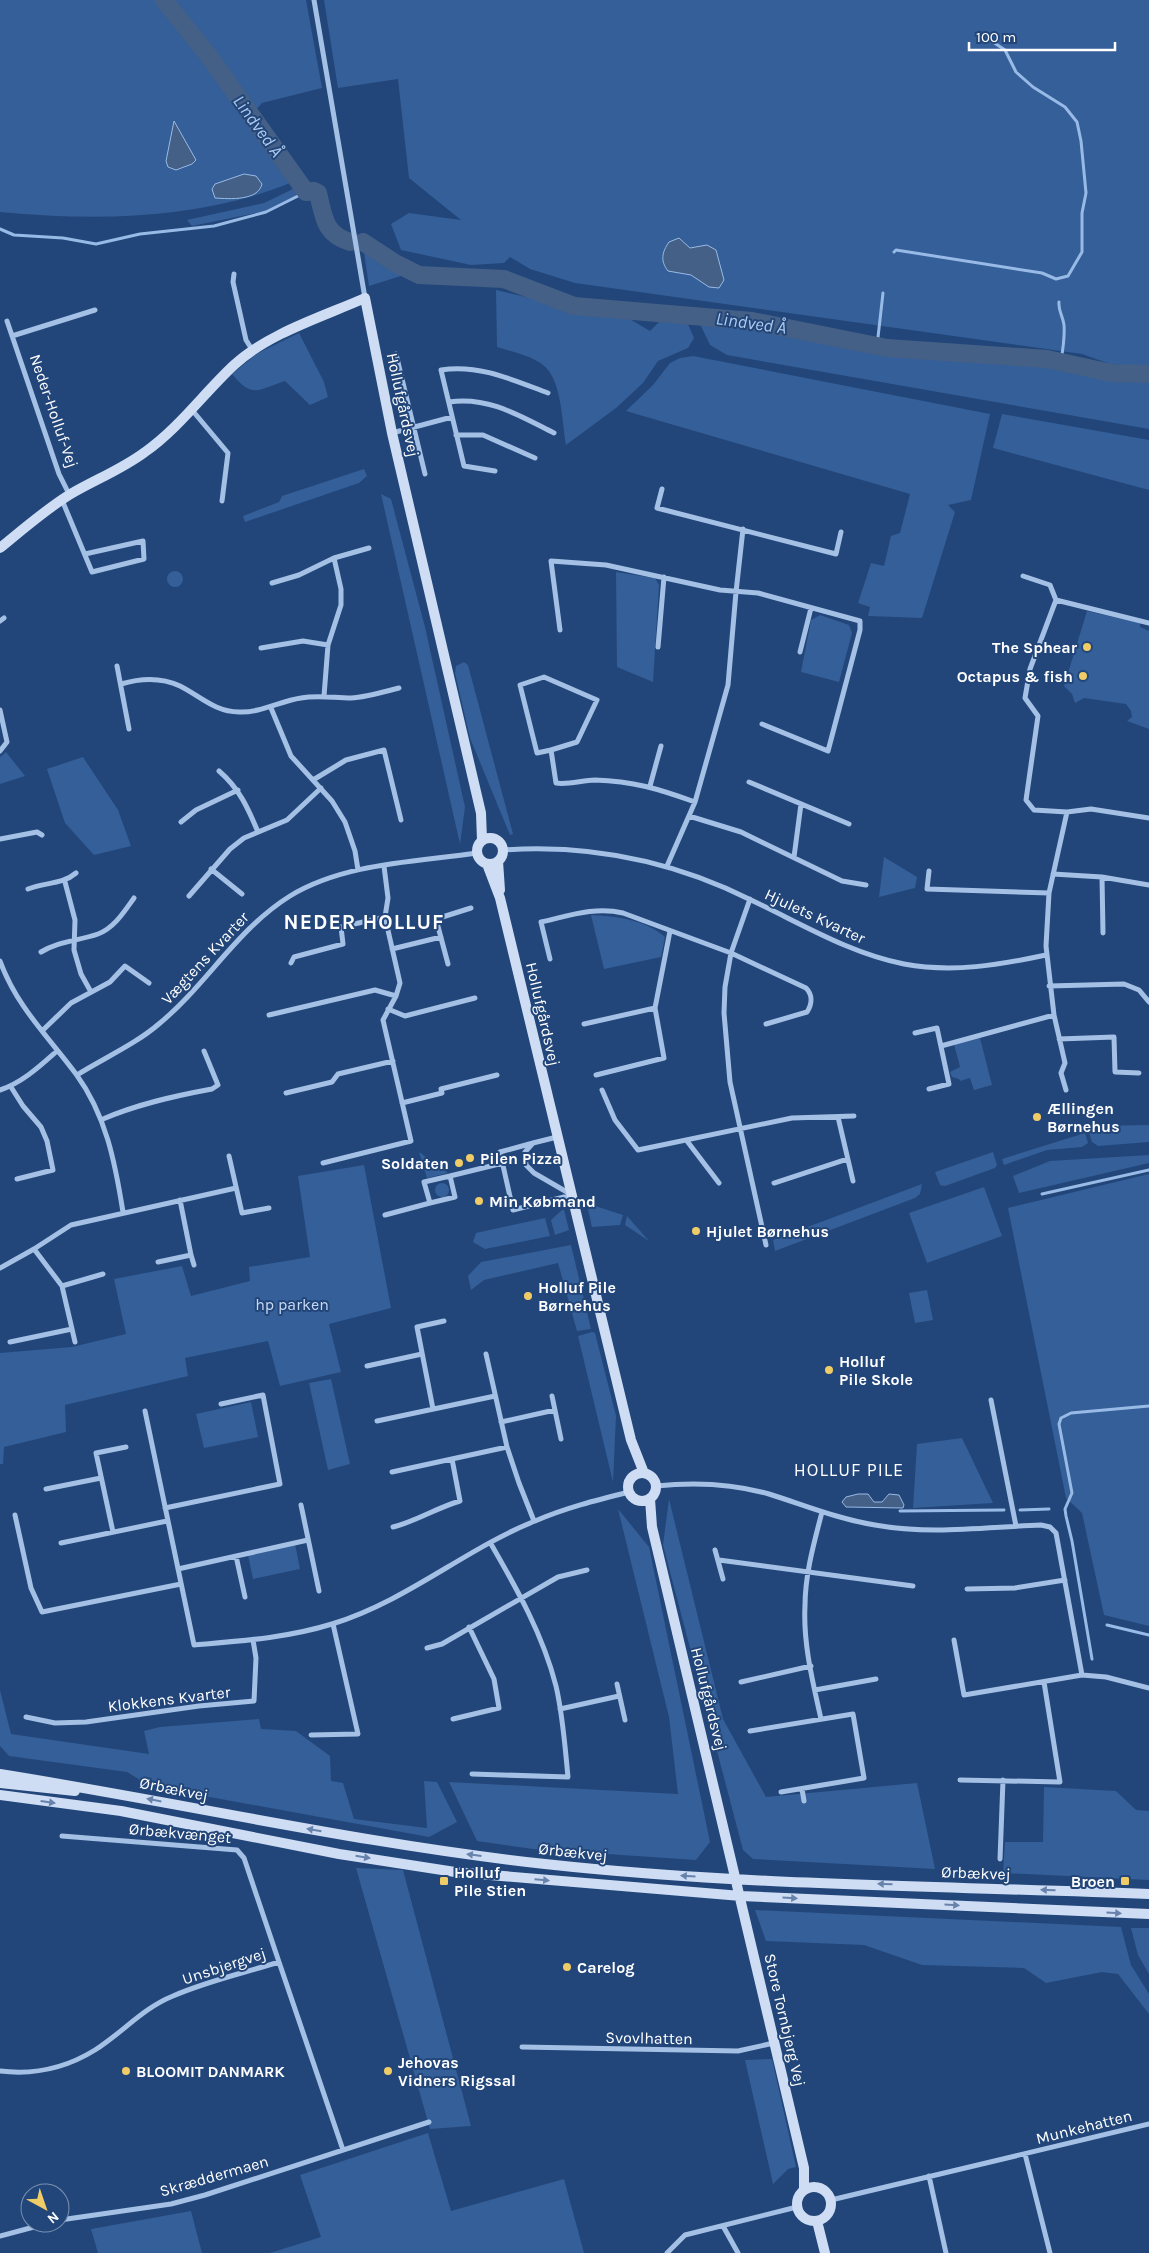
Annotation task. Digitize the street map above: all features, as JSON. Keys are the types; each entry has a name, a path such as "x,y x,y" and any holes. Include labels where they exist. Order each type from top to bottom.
{"street":[{"name":"Hollufgårdsvej","path":"314,0 365,298 392,433 487,839"},
{"path":"234,274 233,282 246,340 253,351"},
{"name":"Neder-Holluf-Vej","path":"0,548 66,498 146,452 192,410 235,364 253,351 287,332 365,298"},
{"name":"Neder-Holluf-Vej","path":"12,336 95,310"},
{"name":"Neder-Holluf-Vej","path":"7,321 66,498 85,554 92,572 144,559 143,541 85,554"},
{"path":"396,354 424,474"},
{"path":"495,471 464,466 441,370 457,367 480,369 548,393"},
{"path":"449,402 466,400 485,402 514,412 554,433"},
{"path":"192,410 228,453 222,501"},
{"path":"392,433 452,417"},
{"path":"456,435 482,435 535,458"},
{"path":"662,489 657,508 836,554 841,532"},
{"path":"666,866 695,802 728,685 743,529"},
{"path":"272,583 300,575 334,558 368,548"},
{"path":"324,696 328,645 341,605 341,589 334,558"},
{"path":"560,630 551,561 606,565 720,590 758,593 860,621 860,630 828,751 762,724"},
{"path":"1023,576 1050,586 1056,600 1030,669 1024,698 1038,716 1026,800 1034,810 1067,812 1091,809 1149,818"},
{"path":"658,647 664,577"},
{"path":"1056,600 1149,623"},
{"path":"800,652 810,608"},
{"path":"261,648 303,640 328,645"},
{"path":"117,666 129,729"},
{"path":"544,677 597,700 577,742 551,750 537,754 520,685 544,677"},
{"path":"121,684 141,678 164,681 181,687 208,705 238,712 271,708 300,698 324,696 351,698 399,688"},
{"path":"271,708 291,756 321,788 345,822 355,851 358,870"},
{"path":"0,710 8,742 0,751"},
{"path":"650,786 661,746"},
{"path":"313,780 346,760 384,750 401,820"},
{"path":"551,750 556,783 592,780 650,786 695,802"},
{"path":"219,771 238,790 258,832"},
{"path":"749,782 849,824"},
{"path":"189,896 230,849 258,832 287,820 321,788"},
{"path":"181,822 196,810 238,790"},
{"path":"794,857 801,804"},
{"path":"1066,1090 1061,1072 1065,1062 1054,1015 1046,955 1049,893 1067,812"},
{"path":"689,816 740,832 842,881 866,885"},
{"path":"0,839 37,832 42,835"},
{"path":"487,839 499,842 503,850 498,861 487,864 480,860 477,853 478,846 487,839"},
{"name":"Hjulets Kvarter","path":"503,850 534,848 580,850 622,855 666,866 710,881 851,949 905,964 972,968 1007,964 1046,955"},
{"name":"Vægtens Kvarter","path":"77,1075 160,1024 244,932 262,916 290,896 325,880 358,870 477,853"},
{"name":"Hollufgårdsvej","path":"498,861 500,898"},
{"name":"Hollufgårdsvej","path":"487,864 500,898 639,1474"},
{"path":"323,1164 411,1141 383,1020 396,996 400,983 384,917 388,898 384,866"},
{"name":"Vægtens Kvarter","path":"211,869 242,894"},
{"path":"929,871 927,889 1049,893"},
{"path":"28,889 38,885 65,882 76,873"},
{"path":"1053,874 1102,877 1149,885"},
{"path":"1102,877 1103,933"},
{"path":"65,882 75,920 74,950 81,974 91,992"},
{"path":"41,952 54,944 98,934 109,928 134,898"},
{"name":"Hjulets Kvarter","path":"750,899 731,953 725,987 725,1039 730,1082 766,1245"},
{"path":"448,964 436,919 471,908"},
{"path":"550,959 540,922 595,910 609,910 731,953 806,988 810,992 812,997 807,1012 766,1024"},
{"path":"291,963 294,956 343,944 342,927 384,917"},
{"path":"596,1075 664,1058 655,1008 670,931"},
{"path":"392,949 441,937"},
{"path":"0,960 6,977 20,1004 77,1075 102,1120 113,1154 123,1212"},
{"name":"Vægtens Kvarter","path":"42,1031 71,1003 110,982 125,966 149,983"},
{"path":"0,980 6,977"},
{"path":"1049,986 1124,984 1139,990 1149,1002"},
{"path":"269,1015 375,990 396,996"},
{"path":"388,1010 405,1016 475,998"},
{"path":"584,1024 655,1008"},
{"path":"941,1046 1054,1015"},
{"path":"915,1033 937,1028 949,1084 930,1089"},
{"path":"1059,1039 1114,1037 1115,1072 1139,1073"},
{"path":"0,1090 11,1086 57,1051"},
{"path":"102,1120 126,1109 158,1100 212,1089 218,1085 204,1051"},
{"path":"286,1093 332,1082 338,1074 393,1061"},
{"path":"402,1103 442,1093 441,1089 497,1075"},
{"path":"11,1086 23,1106 41,1127 48,1141 53,1170 17,1179"},
{"path":"602,1090 615,1120 638,1150 792,1118 854,1116"},
{"path":"838,1116 853,1181"},
{"path":"557,1137 500,1152 514,1210 572,1195"},
{"path":"687,1141 719,1183"},
{"path":"533,1143 525,1152 526,1165 534,1174 572,1195"},
{"path":"229,1156 242,1213 270,1208"},
{"path":"774,1183 847,1159"},
{"path":"430,1203 424,1182 503,1163"},
{"path":"385,1215 455,1197 450,1176"},
{"path":"0,1268 34,1250 71,1225 236,1188"},
{"path":"180,1200 194,1265"},
{"path":"34,1250 62,1286 76,1342"},
{"path":"158,1262 191,1255"},
{"path":"62,1286 103,1274"},
{"path":"434,1409 417,1327 444,1321"},
{"path":"10,1342 72,1329"},
{"path":"367,1366 422,1354"},
{"path":"486,1354 501,1422 518,1483 534,1521"},
{"path":"165,1508 280,1484 263,1395 221,1404"},
{"path":"378,1421 495,1396"},
{"path":"552,1396 561,1439"},
{"path":"991,1400 1016,1526"},
{"path":"501,1422 555,1410"},
{"path":"146,1411 167,1521 194,1645 253,1640 333,1624 419,1586 534,1521 629,1492"},
{"path":"113,1532 96,1453 126,1447"},
{"path":"392,1472 508,1447"},
{"path":"393,1527 411,1523 436,1508 460,1501 452,1459"},
{"path":"639,1474 652,1477 656,1486 655,1493 645,1500 634,1498 629,1492 629,1483 639,1474"},
{"path":"46,1489 101,1478"},
{"path":"656,1486 700,1484 741,1488 768,1494 822,1512 875,1525 906,1529 938,1530 1041,1525 1050,1527 1056,1533 1082,1675"},
{"name":"Hollufgårdsvej","path":"645,1500 737,1879"},
{"path":"301,1505 319,1591"},
{"path":"821,1720 811,1666 804,1606 808,1571 822,1512"},
{"path":"15,1515 31,1588 42,1612 181,1584"},
{"path":"61,1543 167,1521"},
{"path":"178,1569 308,1540"},
{"path":"472,1774 568,1778 560,1709 546,1654 522,1597 491,1544"},
{"path":"715,1550 723,1579"},
{"path":"236,1556 244,1597"},
{"path":"719,1560 913,1586"},
{"path":"427,1648 442,1644 558,1577 587,1570"},
{"path":"967,1589 1015,1588 1065,1580"},
{"path":"310,1734 358,1734 333,1624"},
{"path":"453,1719 499,1708 494,1679 469,1627"},
{"name":"Klokkens Kvarter","path":"26,1717 55,1723 86,1722 199,1706 254,1701 256,1658 253,1640"},
{"path":"954,1640 964,1695 1082,1675 1106,1677 1149,1688"},
{"path":"741,1682 811,1666"},
{"path":"815,1690 876,1679"},
{"path":"960,1780 1060,1782 1044,1682"},
{"path":"617,1684 625,1720"},
{"path":"560,1709 619,1696"},
{"path":"750,1731 853,1714 864,1778 781,1792"},
{"name":"Ørbækvej","path":"0,1774 422,1848 621,1872 737,1879 1149,1894"},
{"path":"1000,1859 1003,1780"},
{"path":"0,1783 71,1792 91,1789"},
{"path":"802,1789 804,1801"},
{"name":"Ørbækvej","path":"0,1795 121,1812 339,1854 456,1872 741,1896 1149,1914"},
{"name":"Ørbækvænget","path":"62,1836 237,1850 244,1858 279,1962"},
{"name":"Store Tornbjerg Vej","path":"737,1879 804,2168 804,2190"},
{"name":"Unsbjergvej","path":"0,2071 16,2073 42,2071 66,2065 95,2050 144,2013 173,1996 279,1962 343,2150"},
{"name":"Svovlhatten","path":"522,2047 738,2051 775,2042"},
{"path":"343,2150 429,2122"},
{"name":"Munkehatten","path":"831,2200 1149,2124"},
{"name":"Skræddermaen","path":"70,2219 171,2204 205,2195 343,2150"},
{"name":"Munkehatten","path":"1025,2154 1050,2253"},
{"name":"Store Tornbjerg Vej","path":"804,2168 816,2186"},
{"path":"929,2176 946,2253"},
{"path":"816,2186 826,2191 832,2206 827,2216 817,2221 802,2216 797,2207 798,2198 804,2190 816,2186"},
{"path":"668,2253 685,2235 797,2207"},
{"path":"817,2221 825,2253"},
{"path":"723,2226 738,2253"},
{"path":"0,2236 20,2231"}],"green space":[{"path":"0,0 306,0 322,88 262,103 247,120 289,177 290,183 220,204 184,211 147,215 110,217 0,212"},
{"path":"324,0 1149,0 1149,367 1110,364 1082,354 575,283 530,269 510,257 504,263 471,265 401,250 391,224 409,213 461,220 409,178 398,79 338,88"},
{"path":"295,188 298,195 266,211 192,226 187,220 264,203"},
{"path":"363,245 404,275 369,286"},
{"path":"496,290 588,312 628,318 650,331 661,320 688,324 694,338 688,348 658,361 643,383 616,408 566,445 558,391 549,372 543,365 532,359 497,347"},
{"path":"701,326 767,327 899,353 1053,362 1131,381 1149,378 1149,429 727,355 710,345"},
{"path":"299,333 324,382 328,397 310,405 285,381 261,389 251,390 239,382 232,374 258,353"},
{"path":"693,356 990,414 971,500 948,505 955,512 922,618 868,616 870,607 858,603 871,563 884,566 891,536 900,533 910,494 626,411 653,385 670,363 680,358"},
{"path":"1002,414 1149,440 1149,490 993,448"},
{"path":"364,469 367,476 359,483 245,522 243,516 279,502 282,496"},
{"path":"381,494 391,499 425,627 465,807 460,844"},
{"path":"175,571 181,573 183,579 181,585 175,587 169,585 167,579 169,573"},
{"path":"616,572 655,578 659,585 653,682 617,667"},
{"path":"1087,611 1140,623 1140,627 1149,631 1149,729 1127,721 1132,717 1131,711 1126,704 1084,698 1075,703 1072,694 1064,686"},
{"path":"820,615 849,625 852,633 839,682 801,672 811,620"},
{"path":"464,662 468,665 513,834 510,835 470,738 455,673 456,666"},
{"path":"6,752 25,776 0,784 0,757"},
{"path":"83,757 118,810 131,846 94,855 65,823 47,769"},
{"path":"884,857 917,877 915,888 879,897"},
{"path":"591,915 630,920 657,931 665,937 661,957 604,969"},
{"path":"980,1038 992,1085 974,1090 970,1078 960,1081 952,1077 950,1072 960,1067 954,1044"},
{"path":"1149,1125 1149,1142 1098,1146 1092,1142 1087,1126"},
{"path":"1085,1133 1088,1143 1082,1147 1047,1150 1004,1165 1002,1159"},
{"path":"419,1152 448,1173 427,1178"},
{"path":"993,1152 997,1165 995,1168 945,1186 940,1185 935,1172"},
{"path":"1149,1155 1149,1163 1019,1193 1013,1176 1050,1161"},
{"name":"hp parken","path":"364,1165 391,1308 329,1324 341,1372 280,1386 268,1341 185,1358 188,1376 65,1405 66,1432 4,1447 3,1464 0,1464 0,1353 72,1347 126,1334 114,1279 182,1266 191,1296 250,1281 249,1267 310,1257 298,1176"},
{"path":"1149,1174 1149,1626 1104,1615 1082,1513 1066,1498 1008,1208"},
{"path":"439,1183 445,1183 449,1190 445,1197 439,1197 435,1193 435,1187"},
{"path":"922,1184 920,1194 915,1198 775,1251 773,1240"},
{"path":"984,1187 1002,1236 927,1263 909,1213"},
{"path":"592,1205 623,1215 620,1225 592,1227 588,1209"},
{"path":"564,1210 569,1230 555,1235 551,1220"},
{"path":"627,1216 649,1241 625,1225"},
{"path":"545,1218 550,1236 485,1249 473,1242 476,1233"},
{"path":"571,1245 591,1329 577,1331 558,1263 484,1280 471,1290 468,1276 481,1262"},
{"path":"927,1290 933,1320 915,1323 909,1293"},
{"path":"592,1332 595,1333 616,1416 613,1482 578,1336"},
{"path":"331,1379 350,1464 328,1470 309,1383"},
{"path":"251,1402 258,1437 204,1448 196,1414"},
{"path":"962,1438 993,1503 913,1508 917,1444"},
{"path":"669,1499 723,1719 766,1797 917,1783 935,1869 753,1859 743,1850 663,1545"},
{"path":"618,1509 649,1547 710,1842 696,1860 533,1849 477,1841 449,1782 678,1794 669,1717"},
{"path":"295,1544 300,1569 253,1579 248,1555"},
{"path":"0,1690 11,1734 149,1754 144,1731 160,1727 259,1719 261,1729 296,1731 330,1756 331,1781 343,1783 354,1819 427,1828 424,1781 437,1782 457,1822 429,1837 150,1786 127,1772 9,1756 0,1746"},
{"path":"1044,1787 1116,1791 1136,1810 1149,1811 1149,1880 1003,1873 1005,1842 1043,1842"},
{"path":"356,1868 403,1870 471,2126 430,2129"},
{"path":"755,1910 1121,1927 1131,1965 1149,1994 1149,2014 1118,1974 1102,1972 1046,1983 1024,1968 922,1965 864,1945 766,1941"},
{"path":"1131,1928 1149,1928 1149,1974 1138,1955"},
{"path":"772,2059 796,2167 788,2169 773,2184 745,2060"},
{"path":"428,2133 451,2211 564,2179 584,2253 270,2253 321,2237 300,2175"},
{"path":"191,2211 202,2253 98,2253 91,2229"}],"shaded area":[{"path":"174,121 196,160 192,164 176,170 168,167 166,161"},
{"path":"244,174 256,176 262,184 259,190 243,198 215,198 212,189 215,184"},
{"path":"679,238 690,248 707,245 716,250 724,280 719,288 709,287 691,275 668,271 664,264 663,253 669,242"},
{"path":"868,1494 874,1502 882,1502 889,1494 899,1495 904,1505 903,1508 846,1507 842,1502 846,1497"}],"waterway":[{"name":"Lindved Å","path":"164,0 208,55 306,192 314,191 318,193 324,217 330,229 341,239 350,242"},
{"path":"894,252 896,250 1042,273 1056,279 1068,276 1082,252 1082,213 1086,193 1081,141 1077,122 1065,107 1033,87 1016,72 1005,50 990,40"},
{"path":"0,229 14,235 63,238 96,244 140,234 214,226 266,212 306,192"},
{"name":"Lindved Å","path":"363,242 395,263 419,275 504,279 574,306 752,321 887,348 1047,359 1111,373 1149,374"},
{"path":"877,346 883,293"},
{"path":"1059,302 1064,330 1061,361"},
{"path":"1042,1194 1149,1170"},
{"path":"1092,1659 1065,1509 1072,1493 1059,1424 1061,1418 1071,1413 1149,1406"},
{"path":"1020,1510 1049,1509"},
{"path":"900,1511 1004,1510"},
{"path":"1107,1625 1149,1635"}],"place":[{"name":"The Sphear","path":"1087,647"},
{"name":"Octapus & fish","path":"1083,676"},
{"name":"Ællingen Børnehus","path":"1037,1117"},
{"name":"Pilen Pizza","path":"470,1158"},
{"name":"Soldaten","path":"459,1163"},
{"name":"Min Købmand","path":"479,1201"},
{"name":"Hjulet Børnehus","path":"696,1231"},
{"name":"Holluf Pile Børnehus","path":"528,1296"},
{"name":"Holluf Pile Skole","path":"829,1370"},
{"name":"Holluf Pile Stien","path":"444,1881"},
{"name":"Broen","path":"1125,1881"},
{"name":"Carelog","path":"567,1967"},
{"name":"BLOOMIT DANMARK","path":"126,2071"},
{"name":"Jehovas Vidners Rigssal","path":"388,2071"}],"district":[{"name":"NEDER HOLLUF","path":"364,922"},
{"name":"HOLLUF PILE","path":"849,1470"}]}
